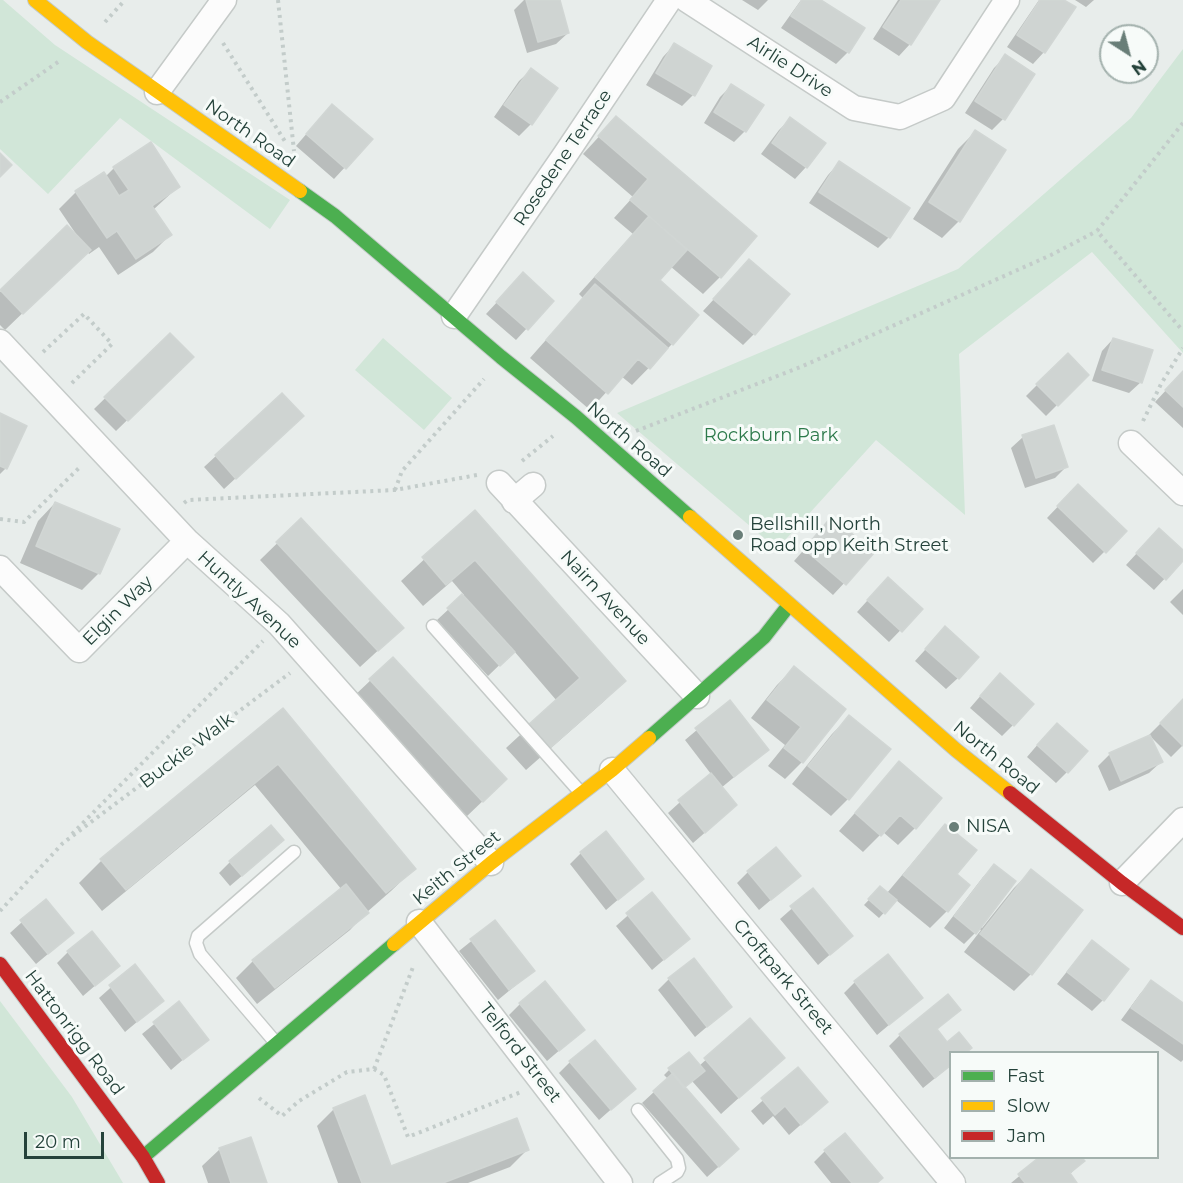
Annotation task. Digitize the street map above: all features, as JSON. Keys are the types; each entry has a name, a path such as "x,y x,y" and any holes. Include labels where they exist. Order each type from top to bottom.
{"main road":[{"name":"North Road","path":"35,0 69,30 335,216 501,357 576,417 956,750 1122,883 1183,928"},
{"name":"Keith Street","path":"143,1156 276,1044 426,931 491,863 612,770 764,637 789,605"},
{"name":"Hattonrigg Road","path":"0,964 143,1156 158,1183"}],"street":[{"path":"157,92 224,0"},
{"name":"Rosedene Terrace","path":"454,316 669,0"},
{"name":"Airlie Drive","path":"687,0 854,108 900,117 943,98 1007,0"},
{"name":"Huntly Avenue","path":"0,342 187,541 279,624 491,863"},
{"path":"1131,443 1183,493"},
{"path":"506,492 533,485"},
{"name":"Nairn Avenue","path":"506,492 697,696"},
{"name":"Elgin Way","path":"0,568 79,650 187,541"},
{"name":"Croftpark Street","path":"612,770 953,1183"},
{"path":"1122,883 1183,820"},
{"name":"Telford Street","path":"426,931 620,1183"}],"lane":[{"path":"433,626 581,793"},
{"path":"276,1044 200,954 196,943 198,936 294,852"},
{"path":"638,1110 677,1159 679,1168 677,1172 660,1183"}],"path":[{"path":"209,21 295,158 278,0"},
{"path":"604,443 803,366 1040,260 1097,231 1183,123"},
{"path":"1097,231 1183,331"},
{"path":"26,370 84,314 112,344 55,400"},
{"path":"1131,443 1161,384 1183,348"},
{"path":"395,490 402,471 501,357"},
{"path":"513,464 524,460 576,417"},
{"path":"0,519 24,522 100,447"},
{"path":"165,516 188,500 395,490 481,475 506,492"},
{"name":"Buckie Walk","path":"0,911 63,843 279,624"},
{"name":"Buckie Walk","path":"63,843 310,658"},
{"path":"374,1069 426,931"},
{"path":"235,1078 282,1116 299,1101 347,1072 374,1069 384,1076 408,1137 544,1083"}],"green space":[{"path":"0,0 3,0 55,45 290,200 270,229 120,118 48,194 0,149"},
{"name":"Rockburn Park","path":"1183,49 1183,353 1092,252 959,354 965,515 876,440 777,549 617,413 958,269 1131,118 1157,84 1159,84"},
{"path":"383,338 452,398 424,430 355,370"},
{"path":"0,1001 72,1097 123,1183 0,1183"}],"building":[{"path":"526,0 560,0 569,33 538,42"},
{"path":"802,0 821,0 865,28 849,53 791,16"},
{"path":"901,0 940,0 911,45 883,27"},
{"path":"1040,0 1064,0 1076,7 1045,53 1017,35"},
{"path":"674,43 712,66 695,96 656,73"},
{"path":"1005,54 1035,74 1005,120 975,101"},
{"path":"531,68 558,88 532,125 504,105"},
{"path":"731,84 764,105 746,132 714,112"},
{"path":"332,104 373,139 346,169 306,134"},
{"path":"616,116 757,236 721,278 630,200 648,179 598,136"},
{"path":"790,117 826,143 807,168 772,143"},
{"path":"975,130 1006,150 960,222 929,202"},
{"path":"151,142 180,187 152,206 172,235 136,259 117,231 107,238 75,191 104,172 119,196 129,190 113,167"},
{"path":"0,153 12,165 0,177"},
{"path":"839,161 910,208 890,238 819,192"},
{"path":"649,216 687,250 660,280 699,315 673,345 595,277"},
{"path":"67,225 91,250 23,314 0,290"},
{"path":"749,259 790,294 755,335 713,299"},
{"path":"523,272 554,301 528,330 496,302"},
{"path":"595,284 668,348 650,369 638,359 608,394 546,340"},
{"path":"170,333 194,357 128,421 104,397"},
{"path":"1113,338 1153,350 1142,383 1102,370"},
{"path":"1068,353 1089,375 1058,406 1036,384"},
{"path":"1183,371 1183,407 1165,390"},
{"path":"282,393 304,416 236,479 215,455"},
{"path":"0,413 27,426 7,469 0,466"},
{"path":"1054,425 1068,467 1036,478 1022,435"},
{"path":"1078,484 1127,531 1106,553 1057,506"},
{"path":"55,502 120,529 100,574 36,546"},
{"path":"475,510 626,681 549,749 528,725 580,678 475,560 446,585 422,557"},
{"path":"832,516 874,553 846,585 804,549"},
{"path":"301,518 404,628 378,651 276,542"},
{"path":"1159,528 1183,550 1183,561 1166,580 1136,553"},
{"path":"888,577 923,609 902,632 867,600"},
{"path":"462,594 515,652 500,666 447,608"},
{"path":"945,626 979,657 959,679 925,649"},
{"path":"393,657 507,779 483,802 369,679"},
{"path":"794,666 846,709 803,763 784,748 801,727 767,700"},
{"path":"1000,673 1034,704 1014,726 980,696"},
{"path":"1183,699 1183,746 1160,723"},
{"path":"730,700 769,750 734,777 695,728"},
{"path":"283,708 416,869 386,893 278,764 126,890 100,859"},
{"path":"849,715 891,749 849,800 808,766"},
{"path":"1057,723 1088,751 1068,773 1037,745"},
{"path":"1150,735 1163,762 1121,781 1109,753"},
{"path":"899,761 942,798 916,829 900,815 881,836 855,813"},
{"path":"711,773 737,805 705,833 678,800"},
{"path":"945,824 977,850 957,874 970,885 948,912 903,875"},
{"path":"271,825 284,840 242,876 229,861"},
{"path":"606,831 644,879 618,900 580,852"},
{"path":"776,847 801,876 771,900 747,871"},
{"path":"994,864 1016,881 976,934 954,916"},
{"path":"1031,869 1083,910 1032,975 980,934"},
{"path":"346,884 369,913 275,988 252,960"},
{"path":"880,886 897,900 885,914 868,899"},
{"path":"813,888 853,936 830,955 790,906"},
{"path":"652,892 690,939 664,960 626,913"},
{"path":"46,899 74,933 48,954 20,920"},
{"path":"495,920 535,971 509,990 470,939"},
{"path":"92,931 120,966 95,986 67,951"},
{"path":"1092,940 1129,969 1104,1001 1067,972"},
{"path":"888,954 923,998 889,1025 854,981"},
{"path":"694,958 732,1007 707,1027 668,978"},
{"path":"135,964 164,1001 137,1022 109,985"},
{"path":"1151,980 1183,1003 1183,1044 1131,1008"},
{"path":"545,981 585,1030 559,1051 519,1003"},
{"path":"948,994 961,1010 937,1029 947,1042 959,1032 972,1048 968,1051 949,1051 949,1067 935,1078 899,1034"},
{"path":"179,1001 209,1040 183,1060 153,1022"},
{"path":"750,1018 785,1058 739,1098 704,1058"},
{"path":"595,1040 636,1089 611,1110 569,1061"},
{"path":"689,1052 705,1071 684,1088 668,1068"},
{"path":"798,1067 828,1102 801,1125 785,1106 775,1115 761,1098"},
{"path":"673,1073 739,1149 719,1167 653,1091"},
{"path":"365,1095 391,1166 517,1118 529,1150 443,1183 362,1183 333,1108"},
{"path":"845,1133 883,1178 877,1183 852,1183 824,1150"},
{"path":"251,1137 267,1183 231,1183 219,1148"},
{"path":"1037,1159 1083,1159 1085,1161 1070,1173 1077,1183 1025,1183 1018,1174"}],"traffic: fast":[{"path":"300,191 335,216 501,357 576,417 690,517"},
{"path":"649,738 764,637 789,605"},
{"path":"143,1157 394,944"}],"traffic: slow":[{"path":"35,0 87,42 300,191"},
{"path":"690,517 956,750 1010,793"},
{"path":"394,944 491,863 612,770 649,738"}],"traffic: jam":[{"path":"1010,793 1122,883 1183,928"},
{"path":"0,964 143,1157 158,1183"}],"place":[{"name":"Bellshill, North Road opp Keith Street","path":"738,535"},
{"name":"NISA","path":"954,827"}]}
